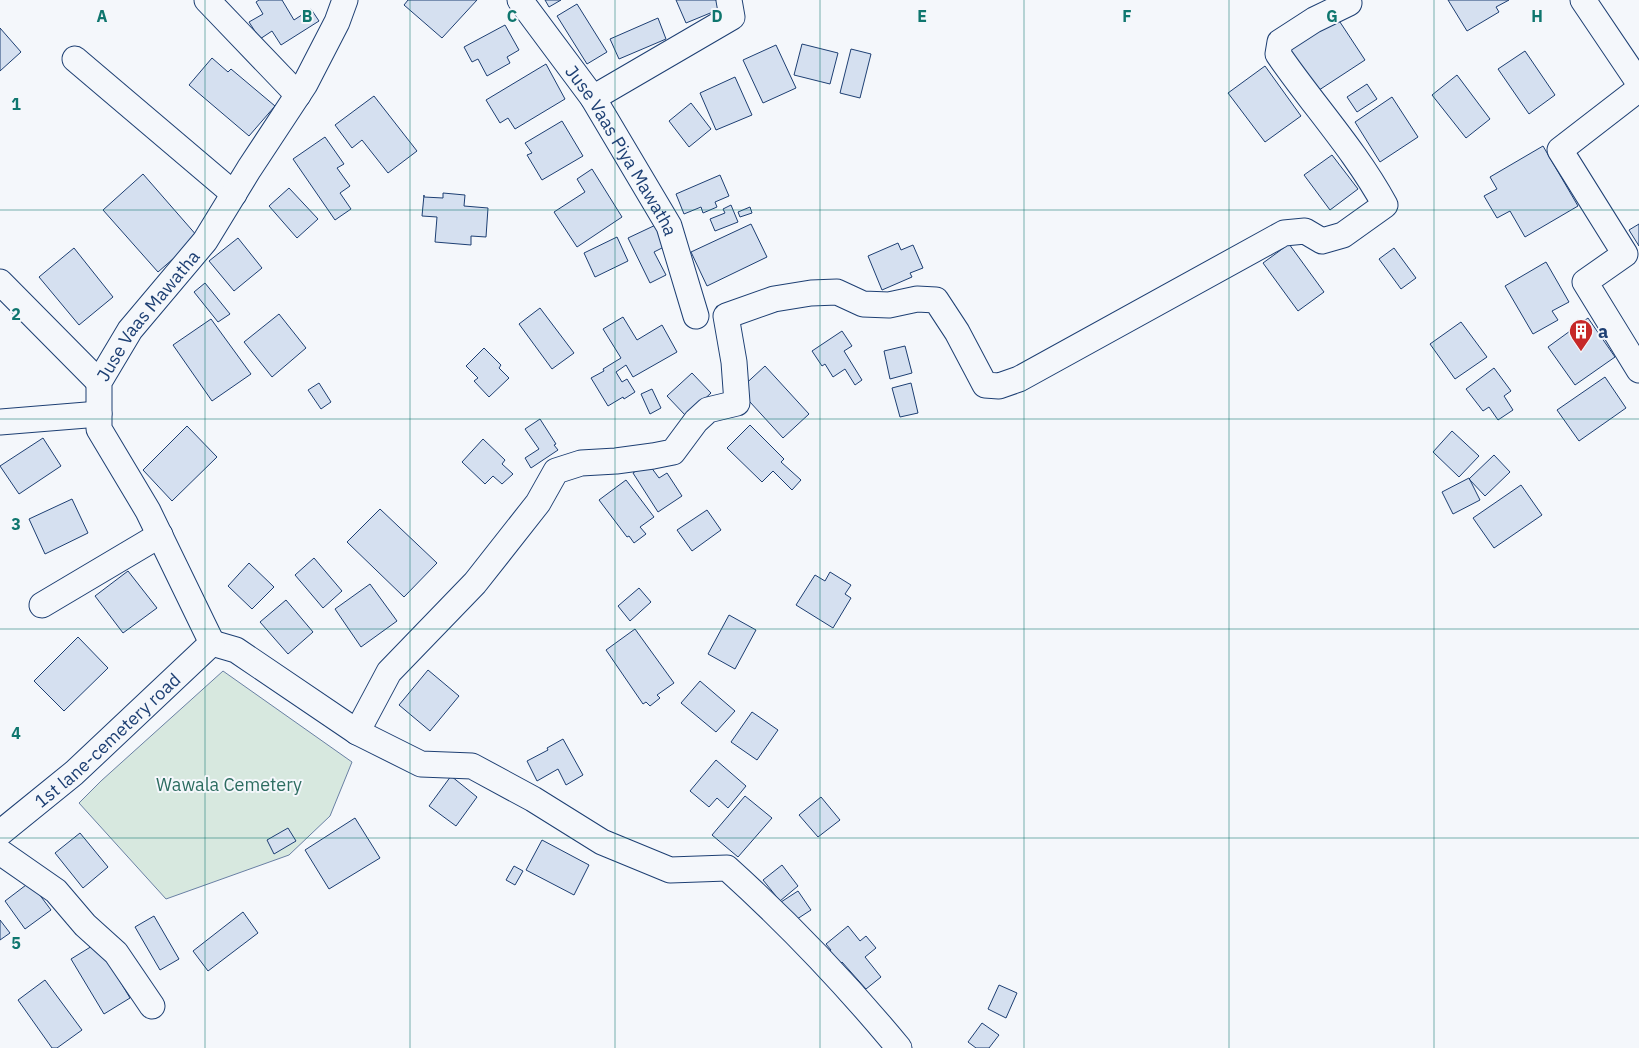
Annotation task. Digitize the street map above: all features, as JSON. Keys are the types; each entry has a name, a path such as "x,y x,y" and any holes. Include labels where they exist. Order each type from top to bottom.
{"street":[{"path":"207,0 298,95"},
{"name":"Juse Vaas Mawatha","path":"212,643 148,511 100,429 98,382 130,330 205,241 298,95 336,22 345,0"},
{"name":"Juse Vaas Piya Mawatha","path":"520,0 593,98 669,226 696,316"},
{"path":"593,98 732,17 729,0"},
{"path":"1583,0 1639,83"},
{"path":"357,732 389,672 475,583 538,503 556,471 581,464 625,460 672,452 696,421 708,410 737,403 734,362 726,316 774,299 811,292 837,292 863,304 889,305 917,299 936,300 957,332 985,386 999,386 1027,375 1284,233 1305,231 1322,241 1343,235 1385,205 1370,178 1343,139 1302,89 1278,54 1280,42 1314,20 1349,3"},
{"path":"74,59 234,194"},
{"path":"1639,90 1560,150 1625,254 1584,282 1639,370"},
{"path":"0,282 98,382"},
{"path":"0,422 99,414"},
{"path":"42,604 160,535"},
{"path":"212,643 236,650 357,732 421,764 472,766 602,842 670,870 727,868 792,929 858,998 899,1048"},
{"name":"1st lane-cemetery road","path":"0,833 74,773 212,643"},
{"path":"0,852 56,891 84,925 116,953 152,1006"}],"green space":[{"name":"Wawala Cemetery","path":"223,671 352,762 330,816 289,855 166,899 79,803"}],"building":[{"path":"259,0 282,0 294,20 311,9 319,21 281,45 272,31 260,39 249,22 263,14 256,2"},
{"path":"408,0 477,0 442,38 404,5"},
{"path":"545,0 561,0 549,7"},
{"path":"676,0 716,0 720,9 686,23"},
{"path":"1448,0 1509,0 1496,7 1499,12 1467,31"},
{"path":"577,4 607,52 587,64 557,16"},
{"path":"1336,16 1365,60 1313,94 1285,50"},
{"path":"658,18 666,39 619,59 610,39"},
{"path":"505,25 519,50 507,57 510,63 487,76 478,59 472,62 464,47"},
{"path":"0,28 21,52 0,71"},
{"path":"802,44 838,53 830,84 794,75"},
{"path":"776,45 796,88 763,103 743,60"},
{"path":"851,49 871,54 860,98 840,93"},
{"path":"1525,51 1555,95 1529,114 1498,69"},
{"path":"212,58 228,72 231,69 275,106 249,136 189,85"},
{"path":"546,64 565,99 515,129 508,118 500,123 486,100"},
{"path":"1265,66 1301,116 1265,142 1228,93"},
{"path":"1457,75 1490,119 1466,138 1432,95"},
{"path":"735,77 752,115 716,130 700,93"},
{"path":"1367,84 1377,99 1357,112 1347,97"},
{"path":"374,96 417,151 388,173 362,140 352,148 335,125"},
{"path":"1392,97 1418,137 1380,162 1355,122"},
{"path":"691,103 711,129 689,147 669,121"},
{"path":"562,121 583,156 542,180 527,155 532,153 525,143"},
{"path":"325,137 344,164 337,168 350,186 340,193 351,209 335,220 293,159"},
{"path":"1543,146 1578,206 1525,237 1510,211 1497,218 1484,196 1497,189 1490,177"},
{"path":"1332,155 1358,189 1330,210 1304,175"},
{"path":"592,169 622,217 577,247 554,212 585,192 577,179"},
{"path":"143,174 198,237 158,272 103,210"},
{"path":"720,175 729,196 715,202 717,207 703,213 701,207 684,214 676,194"},
{"path":"289,188 318,219 297,238 269,206"},
{"path":"443,193 465,195 464,206 488,208 486,237 471,236 471,245 435,242 437,217 422,216 424,195 424,197 443,198"},
{"path":"731,205 738,222 715,231 710,219 725,213 723,209"},
{"path":"750,207 752,213 740,217 738,212"},
{"path":"662,222 672,243 654,252 666,275 650,283 628,238"},
{"path":"751,224 767,257 707,286 691,252"},
{"path":"1639,224 1639,246 1629,230"},
{"path":"617,237 628,261 595,277 584,253"},
{"path":"238,238 262,268 234,291 209,261"},
{"path":"898,243 901,250 913,245 923,268 910,273 912,277 882,290 868,256"},
{"path":"1289,244 1324,292 1298,311 1263,263"},
{"path":"74,248 113,297 79,325 39,277"},
{"path":"1394,248 1416,278 1401,289 1379,259"},
{"path":"1546,262 1569,302 1552,311 1558,320 1533,334 1505,286"},
{"path":"205,283 230,314 218,322 194,292"},
{"path":"540,308 574,353 552,369 519,324"},
{"path":"279,314 306,348 272,377 244,342"},
{"path":"623,317 637,340 662,325 677,352 633,377 626,365 616,372 622,382 627,379 635,392 608,406 591,378 621,358 603,329"},
{"name":"a","path":"1588,318 1615,357 1575,385 1548,347"},
{"path":"211,319 251,374 212,401 173,345"},
{"path":"1461,322 1487,357 1455,379 1430,344"},
{"path":"842,331 852,346 844,351 862,380 855,385 845,369 833,377 825,364 822,366 812,351"},
{"path":"905,346 912,373 890,379 884,351"},
{"path":"484,348 501,365 499,368 509,378 489,397 474,381 478,378 466,366"},
{"path":"765,366 809,414 783,438 739,390"},
{"path":"1494,368 1511,391 1504,396 1513,410 1498,420 1489,407 1483,411 1466,389"},
{"path":"692,373 711,393 686,416 667,396"},
{"path":"1605,377 1626,408 1579,441 1557,410"},
{"path":"319,383 331,402 321,409 308,390"},
{"path":"911,383 918,413 900,417 892,388"},
{"path":"652,389 661,408 650,414 641,394"},
{"path":"540,419 558,450 531,468 525,458 539,449 525,429"},
{"path":"750,425 784,459 781,462 801,480 792,490 773,471 762,482 727,448"},
{"path":"187,426 217,457 172,501 143,470"},
{"path":"1452,431 1479,456 1459,477 1433,452"},
{"path":"43,438 61,466 19,494 0,466"},
{"path":"483,439 505,460 502,464 513,474 502,484 493,476 485,484 462,462"},
{"path":"1494,455 1510,472 1485,496 1469,479"},
{"path":"648,463 659,478 667,473 682,496 658,512 633,473"},
{"path":"1469,478 1480,500 1453,514 1442,492"},
{"path":"626,480 654,517 640,527 646,534 634,543 629,536 627,537 599,500"},
{"path":"1521,485 1542,515 1494,548 1473,518"},
{"path":"72,499 88,533 45,554 29,519"},
{"path":"380,509 437,563 404,597 347,542"},
{"path":"707,510 721,530 692,551 677,530"},
{"path":"314,558 342,591 323,608 295,575"},
{"path":"249,563 274,587 252,609 228,586"},
{"path":"128,571 157,608 123,633 95,596"},
{"path":"830,572 851,585 845,594 851,598 833,628 796,605 815,575 825,581"},
{"path":"370,584 397,621 361,647 335,609"},
{"path":"639,588 651,602 630,621 618,606"},
{"path":"286,600 313,632 288,654 260,622"},
{"path":"729,615 756,630 735,669 708,654"},
{"path":"635,629 674,683 657,695 660,698 650,706 646,702 643,704 606,650"},
{"path":"78,637 108,668 64,711 34,681"},
{"path":"428,670 459,696 430,731 399,705"},
{"path":"700,681 735,711 716,732 681,703"},
{"path":"752,712 778,730 757,760 731,742"},
{"path":"563,739 583,775 566,785 558,769 537,781 527,761 548,750 547,748"},
{"path":"716,760 746,786 728,808 717,798 709,807 690,791"},
{"path":"451,776 477,797 456,826 429,806"},
{"path":"745,796 772,818 738,857 712,835"},
{"path":"821,797 840,820 818,837 799,815"},
{"path":"355,818 380,858 329,889 305,850"},
{"path":"288,828 296,841 274,854 267,840"},
{"path":"80,833 108,867 83,888 55,853"},
{"path":"542,840 589,865 574,895 526,870"},
{"path":"782,865 798,886 780,901 763,880"},
{"path":"514,866 523,871 515,885 506,880"},
{"path":"30,882 51,910 25,929 5,901"},
{"path":"798,891 811,910 794,921 781,902"},
{"path":"243,912 258,933 208,971 193,951"},
{"path":"154,916 179,959 160,970 135,927"},
{"path":"0,920 10,933 0,940"},
{"path":"848,926 860,941 866,936 876,948 865,957 881,977 866,989 842,962 838,966 827,953 831,950 826,944"},
{"path":"97,943 130,998 104,1014 71,959"},
{"path":"45,980 82,1030 57,1048 52,1048 18,1000"},
{"path":"999,985 1017,993 1006,1018 988,1009"},
{"path":"982,1023 999,1035 989,1048 976,1048 968,1042"}],"place":[{"name":"a","path":"1581,352"}]}
